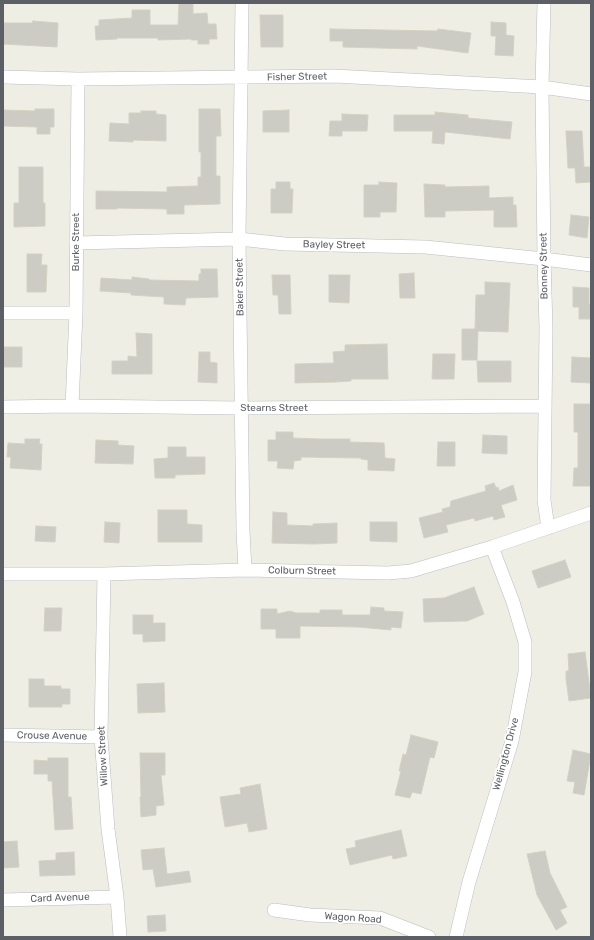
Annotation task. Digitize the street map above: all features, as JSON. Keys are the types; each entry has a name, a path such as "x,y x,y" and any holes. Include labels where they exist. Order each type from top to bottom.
{"street":[{"name":"Baker Street","path":"242,3 239,239 244,570"},
{"name":"Bonney Street","path":"544,3 542,87 546,328 544,500 548,528"},
{"name":"Fisher Street","path":"3,77 241,78 334,76 542,87 591,94"},
{"name":"Burke Street","path":"72,406 76,313 78,78"},
{"name":"Bayley Street","path":"76,243 239,239 285,244 425,247 591,265"},
{"path":"3,313 76,313"},
{"name":"Stearns Street","path":"3,407 72,406 241,408 545,406"},
{"name":"Colburn Street","path":"3,574 104,574 244,570 388,573 411,571 492,547 591,513"},
{"name":"Wellington Drive","path":"456,937 469,882 512,741 525,672 525,642 513,602 492,547"},
{"name":"Willow Street","path":"104,574 101,737 108,828 117,897 120,937"},
{"name":"Crouse Avenue","path":"3,735 101,737"},
{"name":"Card Avenue","path":"3,900 117,897"},
{"name":"Wagon Road","path":"274,910 310,914 380,918 429,937"}],"building":[{"path":"179,3 193,3 193,14 207,13 208,24 216,24 217,39 209,39 209,44 198,44 198,40 191,39 158,40 158,38 117,38 96,40 95,26 99,26 99,20 132,18 132,10 150,10 150,25 178,25"},
{"path":"260,15 283,15 283,47 261,47"},
{"path":"33,21 58,23 57,47 3,44 3,23 32,23"},
{"path":"491,22 506,23 506,35 514,36 513,56 495,55 496,36 491,36"},
{"path":"330,29 437,31 438,29 471,33 468,53 417,46 417,49 343,47 343,41 330,41"},
{"path":"35,109 54,109 54,127 50,127 50,134 37,134 37,127 3,126 3,110 35,111"},
{"path":"199,109 220,109 221,136 216,136 216,176 220,176 220,204 184,205 184,214 167,214 167,209 96,209 96,191 167,192 167,187 198,186 198,177 201,177 201,152 199,152"},
{"path":"289,110 289,132 263,132 263,111"},
{"path":"141,111 156,111 156,114 166,115 166,141 109,141 110,123 129,124 129,113 141,113"},
{"path":"435,112 468,115 468,118 512,122 510,139 445,132 444,144 432,143 433,131 394,131 394,115 435,115"},
{"path":"342,114 368,115 367,131 342,131 342,136 329,136 330,121 342,121"},
{"path":"566,131 582,131 584,167 590,167 591,182 576,183 575,168 568,168"},
{"path":"19,167 43,167 43,203 45,203 45,226 14,227 14,203 19,203"},
{"path":"276,182 290,182 290,189 293,189 292,213 271,213 271,189 276,189"},
{"path":"379,182 397,183 396,212 380,212 380,217 364,217 364,185 379,185"},
{"path":"424,184 445,185 445,187 489,186 489,198 513,197 513,205 516,205 517,227 494,227 494,210 445,211 445,217 425,217"},
{"path":"571,215 589,217 587,238 569,235"},
{"path":"27,254 42,254 41,265 47,265 46,292 27,292"},
{"path":"201,269 217,269 218,297 186,298 185,305 164,304 164,297 100,291 101,278 132,280 132,277 149,280 199,281"},
{"path":"414,273 415,298 400,298 399,274"},
{"path":"272,275 290,275 291,314 279,314 278,295 273,295"},
{"path":"329,275 350,275 349,303 329,302"},
{"path":"485,282 510,283 508,332 478,331 477,360 462,360 462,329 475,329 476,295 485,295"},
{"path":"573,287 589,288 591,319 579,319 579,307 573,307"},
{"path":"136,333 152,334 152,374 112,374 112,361 128,361 128,356 137,357"},
{"path":"387,344 388,379 351,379 351,381 295,383 295,364 334,363 333,352 345,351 345,345"},
{"path":"3,347 22,347 22,367 3,367"},
{"path":"199,352 210,352 210,362 217,363 217,383 198,382"},
{"path":"433,354 455,354 454,379 432,379"},
{"path":"572,357 591,358 591,383 571,382"},
{"path":"477,361 511,361 511,382 478,382"},
{"path":"574,404 591,404 591,486 573,486 574,468 578,468 578,432 574,432"},
{"path":"276,432 293,432 293,438 350,439 350,442 384,443 385,458 395,459 394,471 368,470 368,460 361,458 301,457 301,460 294,461 293,469 277,468 278,461 268,461 268,440 276,440"},
{"path":"483,435 507,436 507,454 482,453"},
{"path":"25,439 40,439 39,444 42,444 41,470 10,468 11,457 7,457 8,443 25,444"},
{"path":"96,440 118,441 118,445 134,446 133,464 95,463"},
{"path":"438,442 455,442 455,466 437,466"},
{"path":"168,447 186,447 186,457 205,457 205,474 175,475 175,478 155,478 154,459 168,458"},
{"path":"494,483 496,488 498,487 499,491 513,485 517,500 501,505 505,517 494,520 493,516 475,521 474,518 446,525 448,532 424,538 419,518 443,512 442,509 450,507 451,501 486,491 485,486"},
{"path":"158,510 187,510 187,524 202,525 202,542 158,542"},
{"path":"273,512 287,513 287,525 313,526 313,524 337,523 337,543 272,543"},
{"path":"105,522 120,523 119,543 104,542"},
{"path":"370,522 397,522 397,542 370,541"},
{"path":"36,526 56,527 55,542 35,541"},
{"path":"565,560 571,577 538,588 532,571"},
{"path":"474,587 484,614 467,621 424,622 423,599 444,598"},
{"path":"371,607 384,608 384,611 403,612 401,628 391,627 391,630 358,627 300,626 300,638 276,638 276,629 261,629 261,609 277,609 277,614 290,611 296,613 320,613 320,610 342,610 342,615 370,615"},
{"path":"45,608 62,608 61,631 44,631"},
{"path":"133,615 153,615 153,623 165,623 165,641 143,642 143,634 133,634"},
{"path":"585,652 591,698 569,701 566,679 566,671 569,671 568,654"},
{"path":"29,679 44,679 44,686 61,686 61,689 70,689 70,704 62,704 62,707 29,707"},
{"path":"164,683 165,712 138,713 137,684"},
{"path":"411,735 438,742 434,758 430,757 421,794 412,792 410,798 395,795 401,771 399,771 403,754 406,755"},
{"path":"573,750 591,754 584,795 573,793 575,782 567,781"},
{"path":"140,753 165,753 165,775 161,775 164,805 156,806 156,815 141,817"},
{"path":"48,758 68,758 68,797 71,797 73,829 55,830 52,781 48,781 48,774 34,774 34,760 48,761"},
{"path":"260,784 267,829 249,832 247,823 225,827 220,797 241,794 240,788"},
{"path":"401,830 407,856 393,859 392,855 350,865 346,849 356,847 355,841"},
{"path":"17,841 19,867 3,868 3,842"},
{"path":"164,848 167,874 189,871 191,882 156,887 153,869 143,870 141,850"},
{"path":"545,851 550,873 567,907 560,910 567,923 556,930 537,895 527,854"},
{"path":"74,852 75,875 40,876 39,861 56,860 56,853"},
{"path":"165,915 166,931 148,932 147,916"}]}
